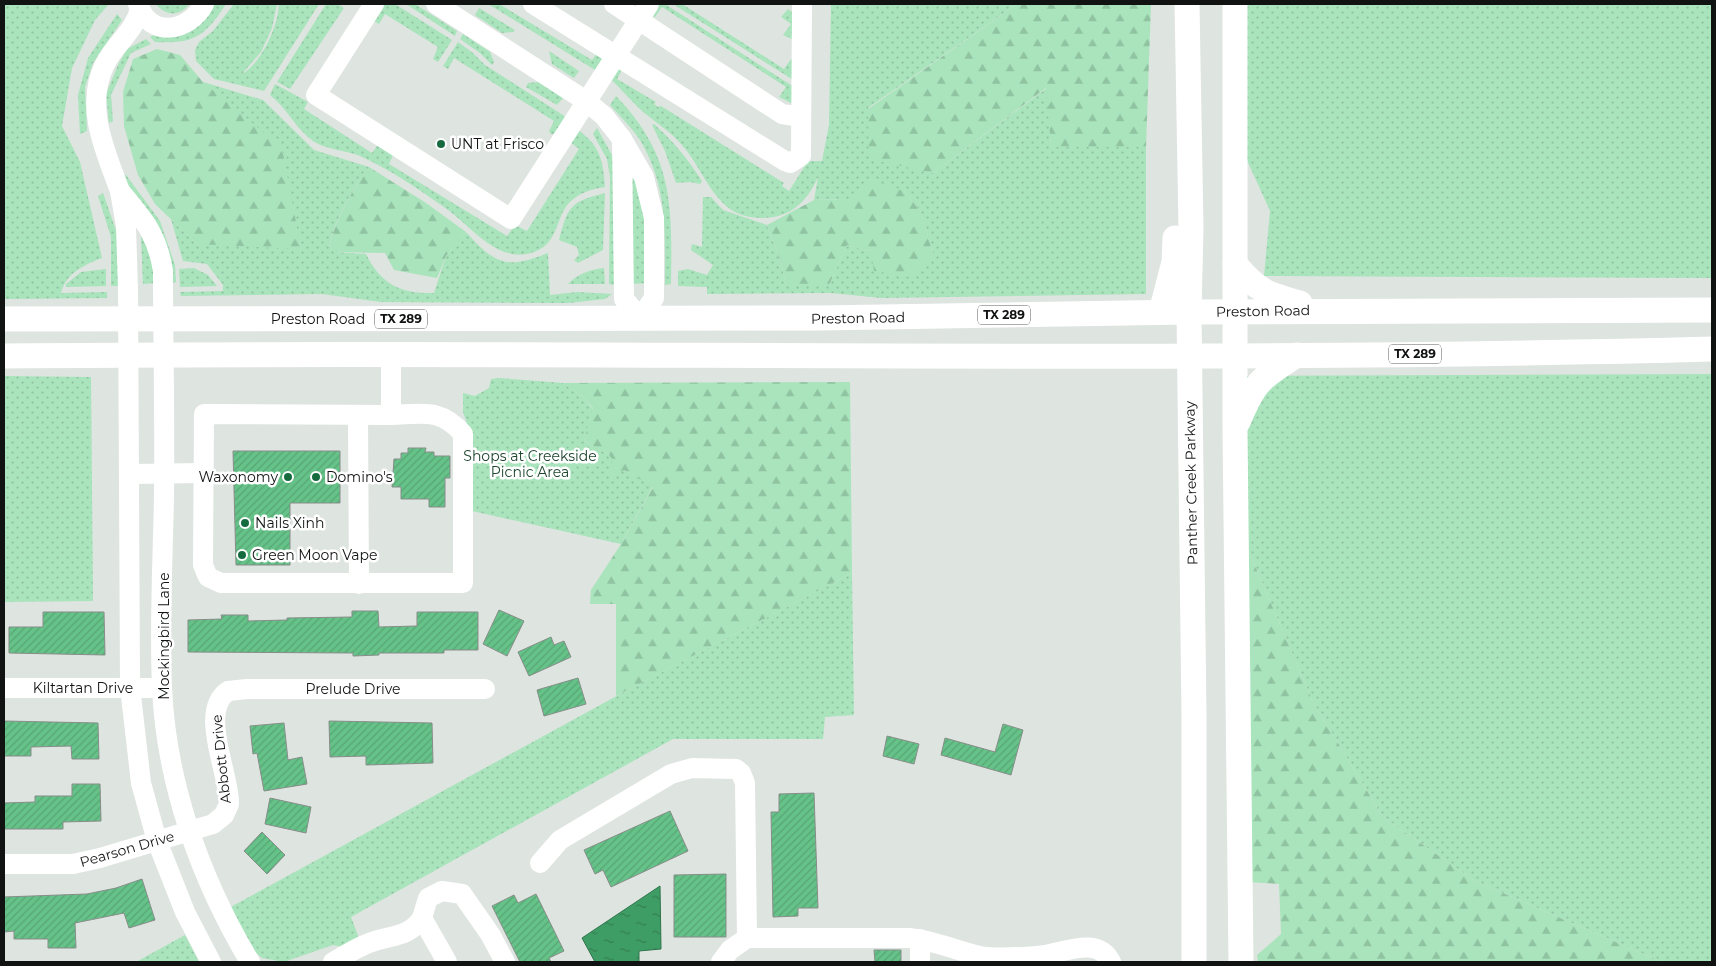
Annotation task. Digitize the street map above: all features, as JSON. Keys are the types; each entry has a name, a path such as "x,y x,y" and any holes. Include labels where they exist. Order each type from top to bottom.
{"main road":[{"name":"Panther Creek Parkway","path":"1187,4 1191,228 1189,312 1194,962"},
{"path":"1235,4 1235,429 1241,962"},
{"path":"1161,312 1174,262 1176,137 1188,84"},
{"path":"1235,264 1251,284 1262,291 1326,310"},
{"name":"Preston Road","path":"4,318 820,318 1326,310 1712,310"},
{"path":"640,318 640,355"},
{"name":"TX 289","path":"4,356 391,354 959,358 1712,349"},
{"path":"1235,429 1246,403 1262,377 1299,355"},
{"path":"1137,356 1163,369 1190,392"}],"street":[{"path":"139,7 156,24 167,28 179,27 190,22 199,14 204,4"},
{"path":"374,4 316,95 511,219 644,12"},
{"path":"436,4 586,101 604,116 622,139 644,178 654,218 654,298 640,318 624,299 622,139"},
{"path":"533,4 785,162 796,161 801,156 802,4"},
{"path":"614,4 644,12 782,114 801,117"},
{"path":"139,7 134,26 105,63 98,82 96,109 100,141 120,191 126,226 130,687 141,783 157,841 185,912 211,962"},
{"path":"126,36 143,27 156,24"},
{"name":"Mockingbird Lane","path":"120,191 152,232 160,251 163,271 162,688 172,766 189,831 216,898 250,962"},
{"path":"391,354 392,415"},
{"path":"204,414 358,415 435,414 452,421 464,434 463,583 221,584 208,577 203,565 204,414"},
{"path":"358,415 359,584"},
{"path":"129,474 204,473"},
{"name":"Kiltartan Drive","path":"4,688 162,688"},
{"name":"Prelude Drive","path":"223,694 239,689 485,689"},
{"name":"Abbott Drive","path":"189,831 213,824 224,815 229,804 215,719 217,703 223,694"},
{"path":"540,863 560,840 671,774 692,768 736,769 741,773 745,783 747,938"},
{"name":"Pearson Drive","path":"4,864 73,864 100,858 189,831"},
{"path":"333,962 363,946 415,929 422,918 428,898 442,891 462,894 490,934 506,962"},
{"path":"422,918 447,962"},
{"path":"721,962 730,950 747,938 920,939 952,955 981,956 1036,956 1087,947 1098,949 1111,962"},
{"path":"920,939 920,962"}],"green space":[{"path":"4,4 109,4 95,20 72,68 62,126 80,162 102,258 82,267 71,275 63,286 61,293 107,292 107,298 4,299"},
{"path":"156,4 189,4 177,13 168,13"},
{"path":"212,4 226,4 212,24 198,36 169,42 155,42 150,37"},
{"path":"234,4 277,4 272,28 261,52 242,74 256,62 268,43 276,23 279,4 319,4 264,91 214,79 196,61 195,50 199,42 213,31"},
{"path":"326,4 338,4 344,8 290,89 277,82"},
{"path":"381,4 395,4 452,40 438,62 433,59 438,47 385,14 379,24 374,21"},
{"path":"406,4 415,4 457,31 455,36"},
{"path":"488,4 499,4 592,60 597,53 605,56 595,70"},
{"path":"657,4 665,4 794,87 793,104 779,97 786,87 662,7 655,17 652,16"},
{"path":"673,4 682,4 784,69 791,59 794,61 795,81"},
{"path":"831,4 1017,4 868,108 933,173 1047,88 1051,147 1146,147 1146,294 881,298 831,293 707,294 707,287 678,286 678,271 688,269 707,275 713,265 691,250 692,244 702,247 703,197 711,197 723,210 767,225 781,262 786,285 829,285 847,245 871,251 933,254 921,212 904,191 848,199 814,200 818,177 807,197 792,210 783,214 762,218 750,217 734,212 715,194 677,140 642,111 609,78 619,65 623,68 617,79 656,102 654,104 658,107 661,106 784,183 782,186 789,191 808,161 822,161 829,125"},
{"path":"1017,4 1151,4 1146,147 1051,147 1046,88 933,173 869,159 868,109"},
{"path":"1236,4 1712,4 1712,278 1264,276 1270,211 1237,138"},
{"path":"479,8 515,30 502,33 475,15"},
{"path":"788,9 796,15 792,39 783,35 791,24 781,17"},
{"path":"117,14 122,20 93,63 85,87 87,131 80,134 78,95 88,58"},
{"path":"463,34 490,52 494,62 492,65 480,53 460,39"},
{"path":"146,39 151,44 131,53 111,95 113,121 109,123 106,94 118,65 127,49"},
{"path":"458,42 485,65 566,117 555,134 551,134 549,131 554,121 454,58 448,69 443,66"},
{"path":"157,49 180,55 203,82 282,148 301,249 197,244 155,204 138,175 124,126 123,92 133,59"},
{"path":"549,51 579,71 574,78 552,64"},
{"path":"203,82 263,100 314,150 369,167 345,205 335,226 329,247 335,252 366,254 378,273 393,285 411,292 434,293 446,256 466,232 485,251 502,261 522,261 548,253 550,295 577,292 612,294 605,299 568,303 381,302 322,294 181,296 180,292 223,291 223,285 207,264 183,261 171,219 197,244 225,102"},
{"path":"538,82 563,98 557,105 526,87 528,83"},
{"path":"275,84 308,102 304,109 372,153 379,143 395,151 389,164 507,236 515,225 527,231 579,149 569,141 577,129 591,141 599,154 605,187 587,191 571,201 562,214 553,236 542,248 521,255 508,253 485,241 444,207 393,173 360,156 313,141 270,95"},
{"path":"616,96 635,118 649,140 659,161 666,183 671,230 671,284 665,285 663,211 656,175 640,140 610,105"},
{"path":"654,124 686,158 702,181 700,184 690,182 676,183 665,151 652,125"},
{"path":"597,128 612,155 615,166 615,285 609,284 610,177 607,159 593,134"},
{"path":"369,167 426,203 466,232 446,256 437,278 394,270 385,253 335,252 329,248 335,226 356,186"},
{"path":"126,175 160,221 175,265 176,282 172,283 122,176"},
{"path":"634,175 647,210 649,283 631,284 631,183"},
{"path":"871,179 904,191 921,212 933,254 912,277 874,271 871,251 847,245 829,285 786,285 781,262 767,225 814,200 848,199"},
{"path":"103,193 118,236 118,286 111,286 111,237 98,196"},
{"path":"605,193 603,250 578,263 574,260 579,255 577,247 559,240 565,220 572,207 577,203"},
{"path":"141,237 145,237 152,257 156,283 143,284"},
{"path":"194,268 208,275 217,286 180,287 179,269"},
{"path":"604,268 605,284 568,284 584,273"},
{"path":"106,269 106,286 66,287 66,284 81,272"},
{"path":"1712,374 1712,962 1662,962 1475,881 1383,817 1313,702 1239,528 1240,376"},
{"path":"4,376 91,377 93,601 4,602"},
{"name":"Shops at Creekside Picnic Area","path":"491,379 563,383 583,397 593,409 584,441 609,455 614,460 607,473 624,470 653,486 621,544 472,511 473,440 463,412 463,393 475,396 489,388"},
{"path":"850,382 852,573 616,696 616,604 590,604 591,590 621,544 653,487 624,470 615,477 607,473 613,460 609,455 584,441 593,408 583,397 563,383"},
{"path":"1239,528 1313,702 1383,817 1475,881 1662,962 1258,962 1257,955 1281,934 1279,884 1248,882"},
{"path":"852,573 854,715 825,717 823,739 673,739 351,917 359,938 343,947 333,945 284,962 262,958 250,948 229,908 633,687"},
{"path":"185,935 199,962 136,962"}],"water":[{"path":"660,886 661,949 639,951 639,962 595,962 582,938"}],"building":[{"path":"408,448 426,448 425,452 434,452 434,456 450,456 450,478 445,478 445,507 429,507 429,499 401,499 401,487 392,487 394,459 401,459 401,453 408,453"},
{"path":"233,451 340,451 340,503 290,503 290,565 236,565"},
{"path":"499,610 524,621 507,656 483,644"},
{"path":"352,611 378,611 379,627 417,626 417,612 478,612 478,650 444,650 444,653 379,653 379,655 353,656 353,653 188,652 188,620 222,619 221,615 248,615 248,621 352,617"},
{"path":"43,612 104,612 105,655 9,653 9,627 43,627"},
{"path":"551,637 554,645 564,641 571,657 529,676 518,652"},
{"path":"578,678 586,704 544,716 537,690"},
{"path":"4,721 98,723 99,759 72,759 71,746 31,747 31,756 4,756"},
{"path":"329,721 432,723 433,763 366,765 366,756 330,757"},
{"path":"284,723 288,760 302,757 307,784 264,791 257,753 253,754 250,726"},
{"path":"1003,724 1023,730 1011,775 941,755 945,738 995,752"},
{"path":"887,736 919,744 914,764 883,756"},
{"path":"72,784 100,784 101,821 63,822 63,829 4,829 4,803 35,802 35,796 72,796"},
{"path":"814,793 818,908 798,908 798,916 773,917 771,812 779,812 779,794"},
{"path":"270,798 311,807 306,833 265,824"},
{"path":"670,811 688,851 611,887 603,870 595,874 584,850"},
{"path":"262,832 285,855 267,874 244,851"},
{"path":"726,874 726,937 674,937 674,875"},
{"path":"142,879 155,920 129,928 124,913 75,923 76,948 48,948 48,939 14,939 14,931 4,932 4,897 87,894 116,888"},
{"path":"536,894 564,951 549,958 551,962 520,962 492,906 514,895 518,903"},
{"path":"874,950 901,950 901,962 875,962"}],"place":[{"name":"UNT at Frisco","path":"441,144"},
{"name":"Waxonomy","path":"288,477"},
{"name":"Domino's","path":"316,477"},
{"name":"Nails Xinh","path":"245,523"},
{"name":"Green Moon Vape","path":"242,555"}]}
